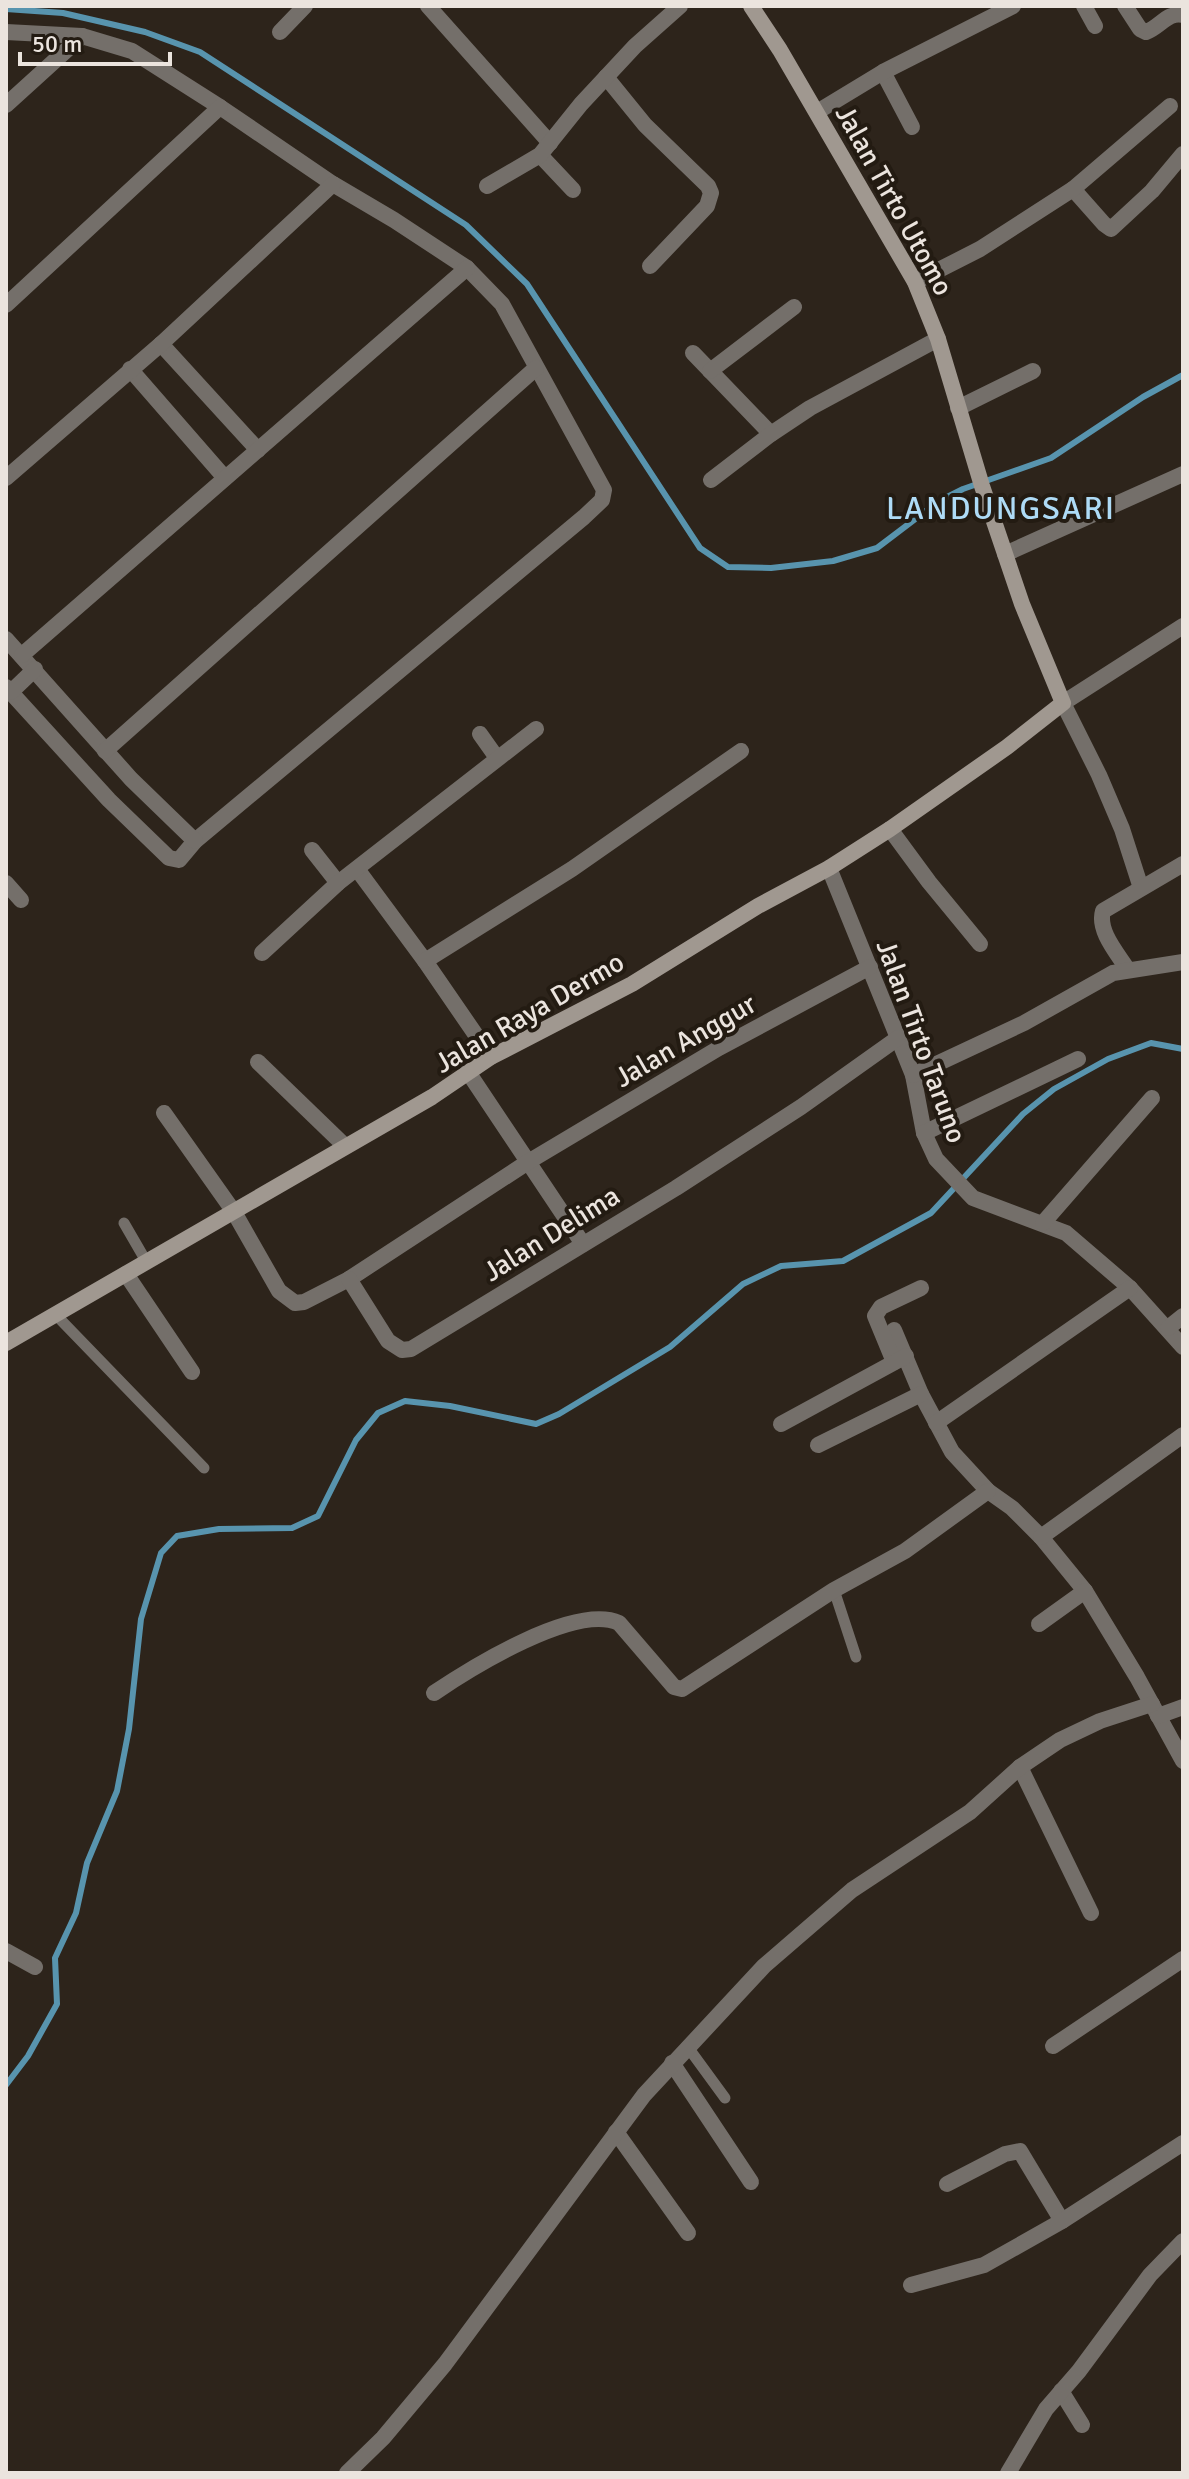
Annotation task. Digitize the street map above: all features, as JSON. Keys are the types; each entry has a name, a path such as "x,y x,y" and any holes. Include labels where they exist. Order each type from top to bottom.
{"street":[{"path":"280,32 305,6"},
{"path":"428,6 545,149 573,190"},
{"path":"487,186 545,149 635,46 680,6"},
{"name":"Jalan Tirto Utomo","path":"751,6 817,112 915,282 938,339 982,486 1022,604 1063,703"},
{"path":"817,112 883,72 1013,6"},
{"path":"1084,6 1095,26"},
{"path":"1125,6 1140,29 1146,32 1170,16 1183,15"},
{"path":"6,32 82,36 132,51 467,268 502,304 604,490 602,500 195,841 179,860 169,858 109,800 8,689 35,669"},
{"path":"6,105 82,36"},
{"path":"883,72 912,127"},
{"path":"606,77 645,125 708,186 711,193 707,206 650,266"},
{"path":"915,282 980,249 1073,189 1170,106"},
{"path":"6,305 220,107"},
{"path":"1073,189 1111,229 1152,191 1183,154"},
{"path":"6,478 161,344 333,184"},
{"path":"22,655 467,268"},
{"path":"710,371 794,307"},
{"path":"711,480 771,434 885,365 938,339"},
{"path":"161,344 258,450"},
{"path":"693,353 771,434"},
{"path":"105,751 536,368"},
{"path":"130,369 225,478"},
{"path":"958,408 1033,371"},
{"path":"1005,554 1183,474"},
{"path":"1141,888 1122,829 1063,703 1183,626"},
{"path":"6,639 105,751 195,841"},
{"name":"Jalan Raya Dermo","path":"6,1343 408,1111 491,1057 632,984 758,906 829,868 1007,747 1063,703"},
{"path":"262,953 338,883 536,729"},
{"path":"480,734 497,758"},
{"path":"425,961 572,869 741,751"},
{"path":"890,829 980,944"},
{"path":"312,850 338,883"},
{"path":"1128,970 1103,929 1101,915 1107,907 1183,864"},
{"name":"Jalan Tirto Taruno","path":"829,868 913,1075 924,1133 936,1159 973,1198 1066,1233 1130,1288 1183,1347"},
{"path":"357,869 491,1057"},
{"path":"6,883 21,900"},
{"path":"913,1075 1024,1023 1113,973 1183,962"},
{"name":"Jalan Anggur","path":"164,1113 234,1212 285,1298 295,1303 304,1302 349,1279 528,1162 719,1048 870,967"},
{"name":"Jalan Delima","path":"349,1279 388,1341 402,1350 423,1344 801,1107 898,1038"},
{"path":"924,1133 1078,1059"},
{"path":"258,1062 345,1146"},
{"path":"468,1072 583,1244"},
{"path":"1043,1223 1152,1098"},
{"path":"126,1274 192,1372"},
{"path":"921,1288 881,1307 875,1316 952,1452 988,1491 1012,1508 1041,1537 1085,1591 1183,1761"},
{"path":"936,1423 1130,1288"},
{"path":"1168,1328 1183,1316"},
{"path":"894,1330 900,1359"},
{"path":"781,1424 900,1359"},
{"path":"818,1445 921,1394"},
{"path":"1041,1537 1183,1435"},
{"path":"434,1693 514,1644 591,1619 619,1623 674,1687 682,1689 834,1590 905,1551 988,1491"},
{"path":"1039,1624 1085,1591"},
{"path":"347,2473 383,2438 445,2364 616,2132 672,2063 764,1966 852,1890 970,1812 1020,1767 1060,1740 1100,1721 1183,1707"},
{"path":"1020,1767 1091,1913"},
{"path":"6,1951 35,1967"},
{"path":"1053,2046 1183,1959"},
{"path":"672,2063 751,2182"},
{"path":"616,2132 688,2233"},
{"path":"911,2285 984,2265 1062,2221 1183,2143"},
{"path":"947,2184 1005,2154 1020,2151 1062,2221"},
{"path":"1008,2473 1046,2409 1079,2371 1150,2275 1183,2241"},
{"path":"1061,2391 1082,2425"}],"lane":[{"path":"124,1223 146,1261"},
{"path":"55,1314 204,1468"},
{"path":"834,1590 856,1657"},
{"path":"687,2046 725,2098"}],"waterway":[{"path":"6,9 63,13 145,32 200,52 466,225 527,284 700,548 728,567 771,568 833,561 877,548 939,501 963,489 1051,458 1143,397 1183,375"},
{"path":"6,2085 28,2056 57,2004 55,1958 76,1913 87,1863 117,1791 129,1729 141,1619 161,1553 177,1536 219,1529 292,1528 318,1516 356,1440 378,1413 405,1401 450,1406 536,1424 559,1414 670,1347 743,1284 781,1266 843,1261 931,1213 1023,1114 1054,1089 1108,1059 1151,1043 1183,1049"}],"district":[{"name":"LANDUNGSARI","path":"1001,508"}]}
